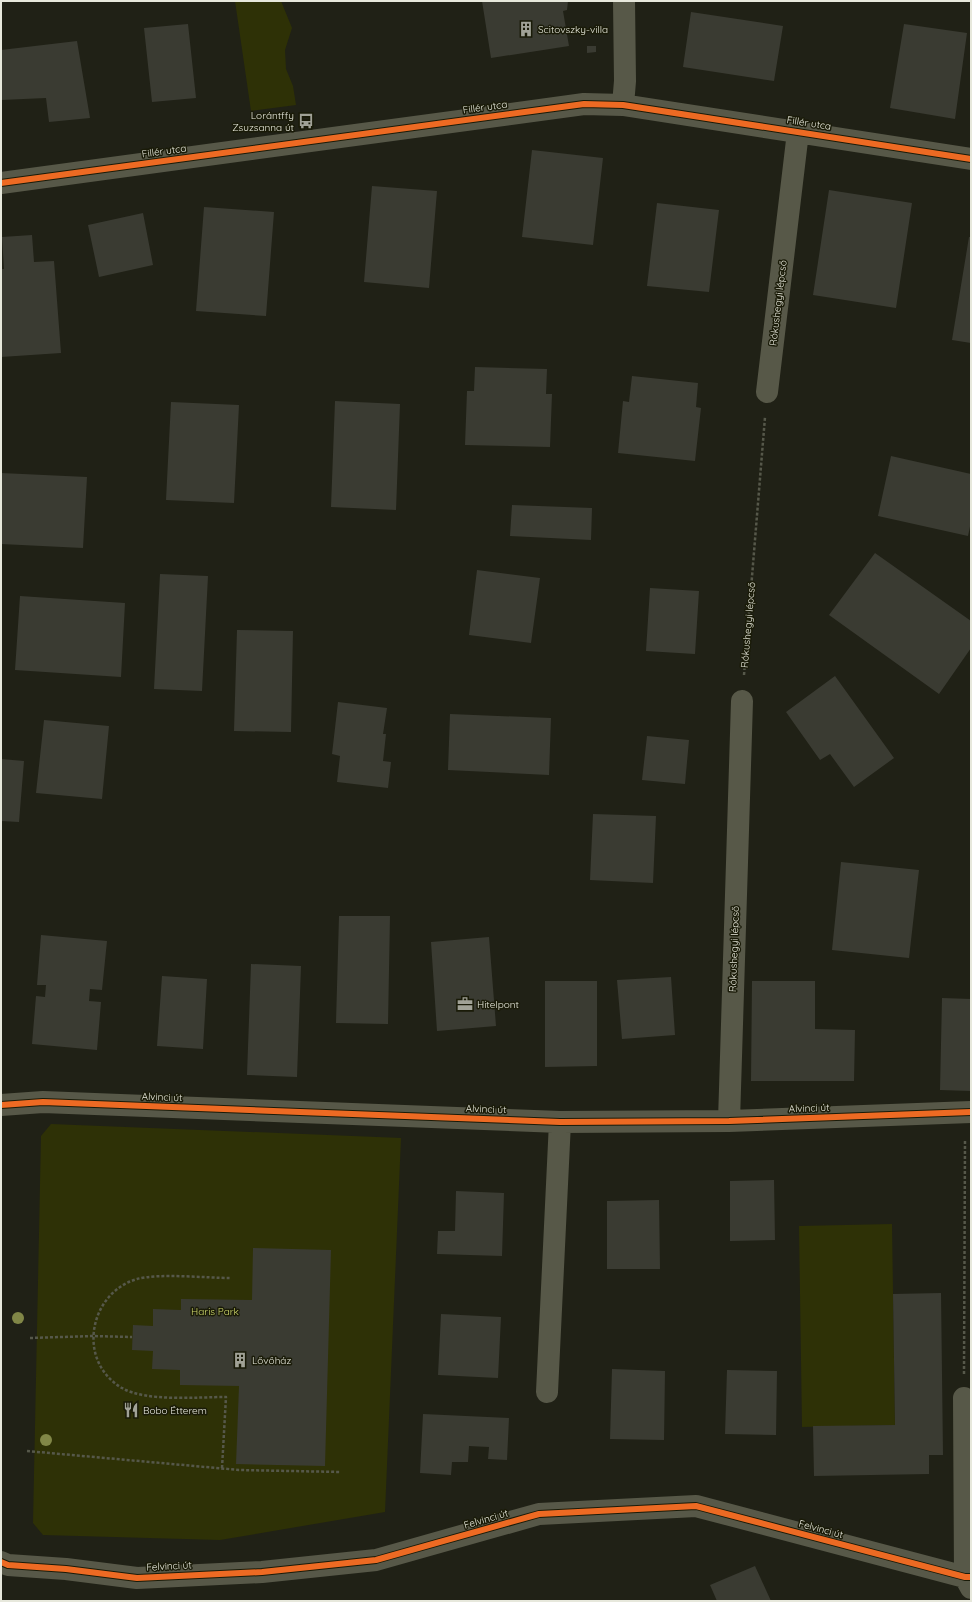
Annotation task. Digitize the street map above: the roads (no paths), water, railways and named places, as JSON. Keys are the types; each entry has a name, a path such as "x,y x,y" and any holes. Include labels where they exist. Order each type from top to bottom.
{"street":[{"path":"623,105 625,81 624,1"},
{"name":"Fillér utca","path":"1,183 584,104 623,105 971,159"},
{"name":"Rókushegyi lépcső","path":"767,392 798,132"},
{"name":"Rókushegyi lépcső","path":"729,1121 742,701"},
{"name":"Alvinci út","path":"1,1104 43,1102 560,1122 729,1121 968,1112"},
{"path":"547,1392 560,1122"},
{"path":"964,1398 969,1581"},
{"name":"Felvinci út","path":"1,1562 8,1565 58,1568 137,1578 262,1572 376,1560 539,1514 696,1506 969,1581"}],"place":[{"name":"Scitovszky-villa","path":"526,29"},
{"name":"Lorántffy Zsuzsanna út","path":"306,121"},
{"name":"Hitelpont","path":"465,1004"},
{"name":"Lővőház","path":"240,1360"},
{"name":"Bobo Étterem","path":"131,1410"}],"park label":[{"name":"Haris Park","path":"215,1311"}]}
